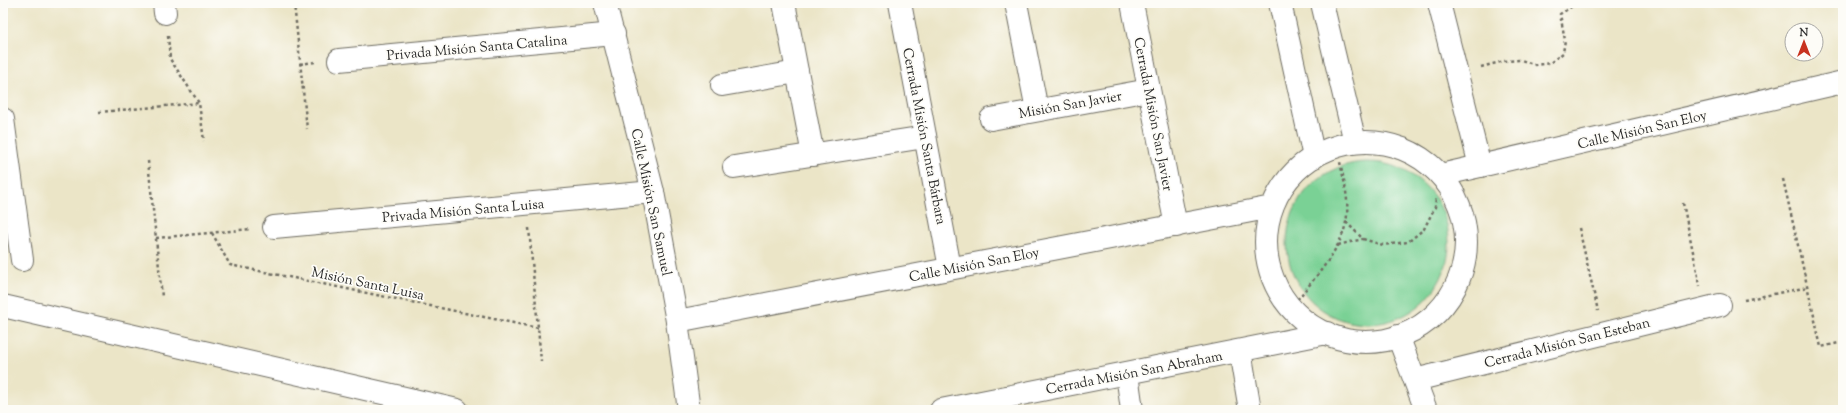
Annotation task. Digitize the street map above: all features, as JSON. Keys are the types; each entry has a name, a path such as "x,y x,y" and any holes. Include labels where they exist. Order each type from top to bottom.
{"street":[{"name":"Calle Misión San Samuel","path":"605,3 653,192 677,321 688,403"},
{"path":"784,3 813,155"},
{"name":"Cerrada Misión Santa Bárbara","path":"900,3 950,268"},
{"path":"1016,3 1037,110"},
{"name":"Cerrada Misión San Javier","path":"1132,3 1176,226"},
{"path":"1280,3 1314,157"},
{"path":"1322,3 1346,145"},
{"path":"1440,3 1480,166"},
{"name":"Privada Misión Santa Catalina","path":"339,60 614,34"},
{"path":"722,85 797,72"},
{"name":"Calle Misión San Eloy","path":"1441,175 1843,82"},
{"name":"Misión San Javier","path":"991,119 1149,90"},
{"path":"3,119 6,169 22,260"},
{"path":"734,167 925,137"},
{"path":"1387,144 1416,155 1441,175 1458,202 1466,232 1464,263 1453,292 1433,317 1406,334 1376,342 1344,340 1315,329 1290,309 1273,282 1265,252 1267,221 1278,192 1298,167 1325,150 1346,145 1387,144"},
{"name":"Privada Misión Santa Luisa","path":"274,227 653,192"},
{"name":"Calle Misión San Eloy","path":"677,321 1272,207"},
{"path":"3,306 457,410"},
{"name":"Cerrada Misión San Esteban","path":"1414,380 1712,306"},
{"name":"Cerrada Misión San Abraham","path":"941,410 1015,403 1127,374 1327,333"},
{"path":"1398,336 1426,410"},
{"path":"1240,351 1250,410"},
{"path":"1127,374 1132,410"}],"path":[{"path":"294,3 307,129"},
{"path":"1457,73 1504,61 1521,60 1536,65 1550,63 1563,54 1565,40 1560,14 1571,7 1571,3"},
{"path":"1762,3 1781,3"},
{"path":"165,8 170,59 199,103 204,141"},
{"path":"98,112 199,103"},
{"path":"1290,309 1338,245 1346,222 1346,145"},
{"path":"148,161 162,297"},
{"path":"1346,222 1363,239 1382,245 1408,242 1424,229 1435,207 1441,175"},
{"path":"1783,179 1821,347 1843,342"},
{"path":"1683,203 1712,306 1808,287"},
{"path":"527,204 542,361"},
{"path":"156,238 274,227"},
{"path":"1578,228 1603,332"},
{"name":"Misión Santa Luisa","path":"212,233 230,265 538,328"},
{"path":"1338,245 1363,239"}],"green space":[{"path":"1360,162 1376,162 1399,168 1419,180 1431,192 1443,212 1449,235 1449,251 1443,274 1431,294 1419,306 1399,318 1376,324 1360,324 1337,318 1317,306 1305,294 1293,274 1287,251 1287,235 1293,212 1305,192 1317,180 1337,168"}]}
